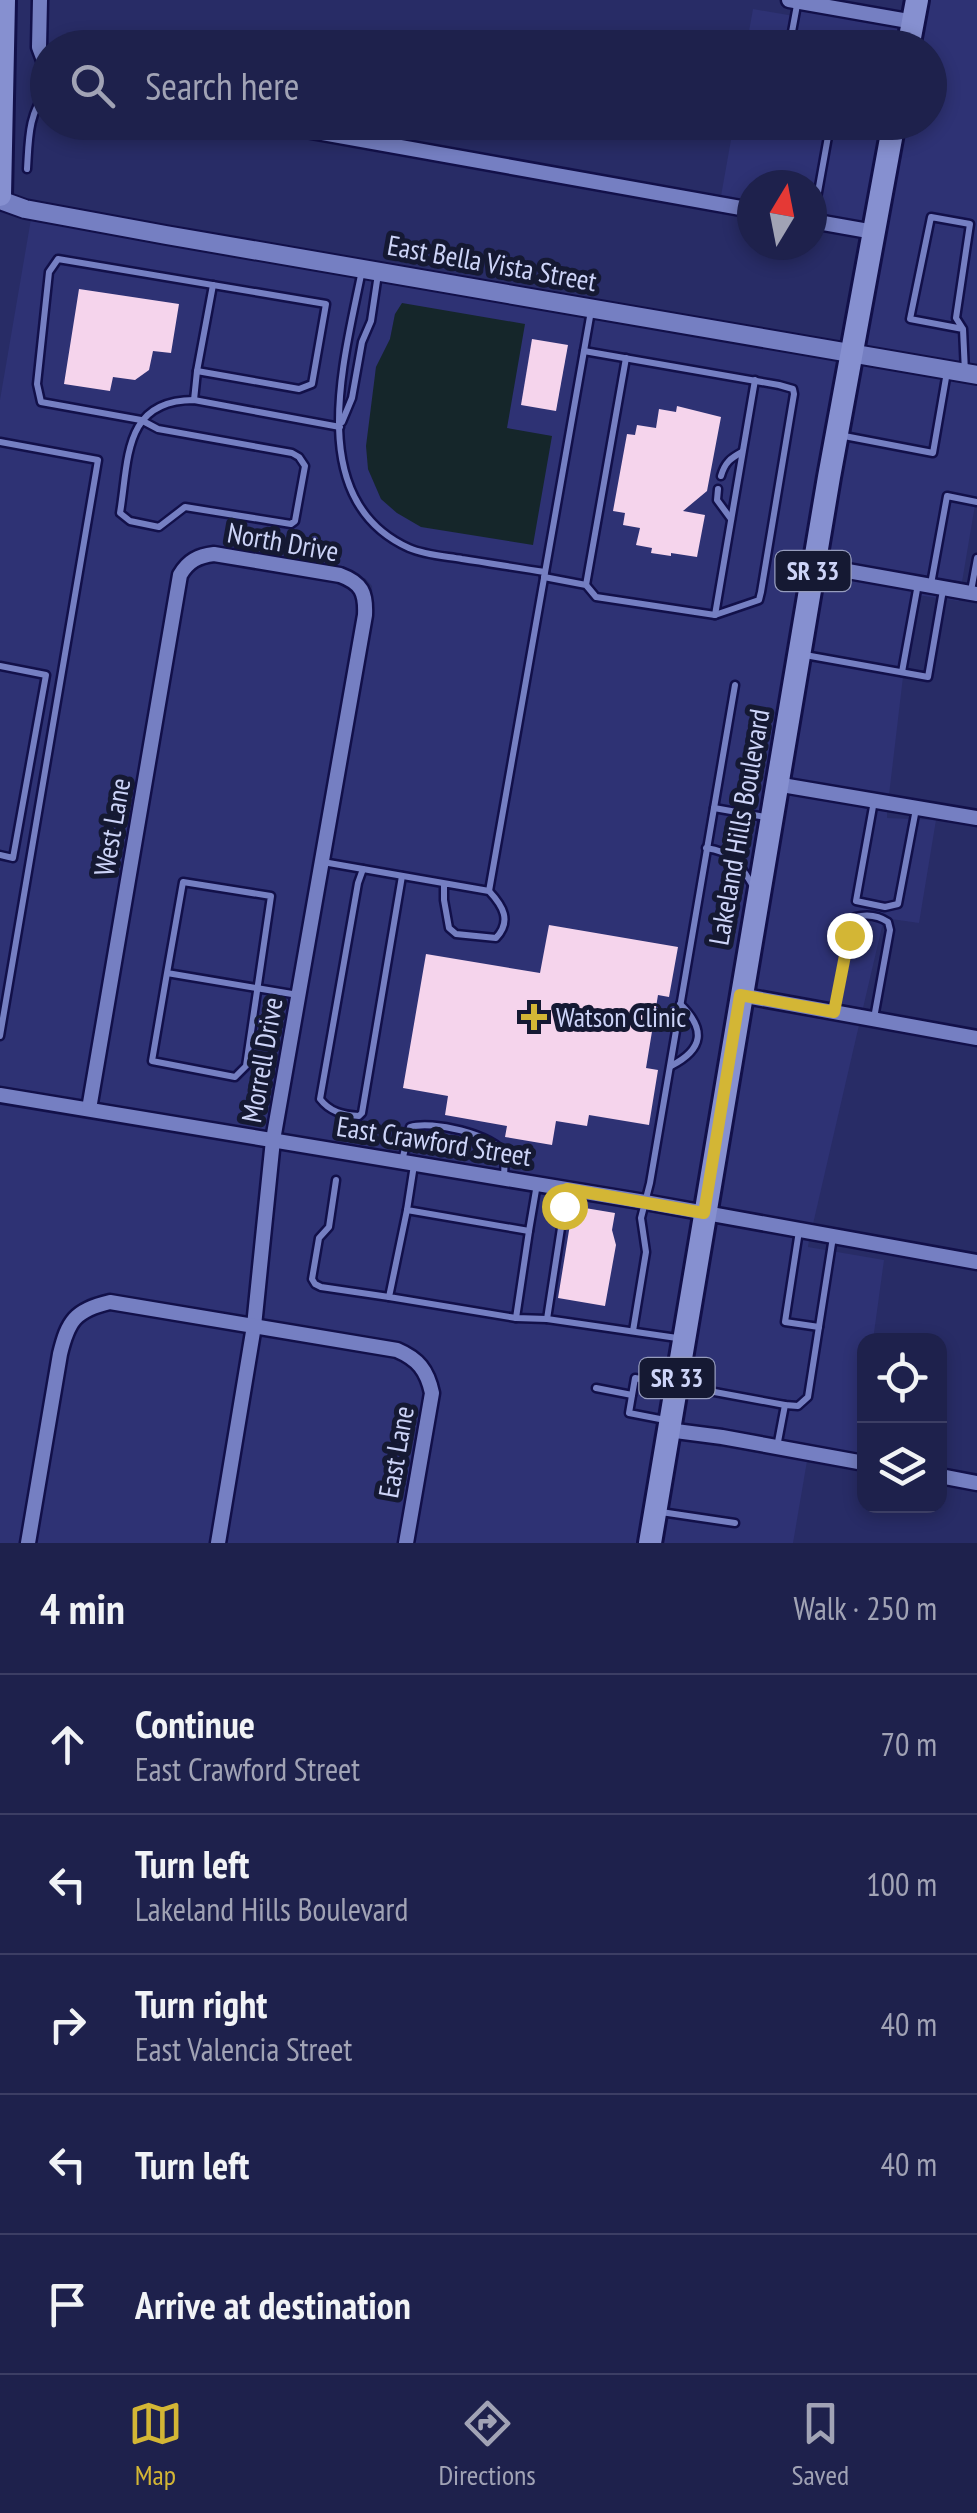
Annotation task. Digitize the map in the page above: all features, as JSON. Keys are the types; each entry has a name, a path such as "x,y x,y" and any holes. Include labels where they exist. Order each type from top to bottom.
{"main road":[{"path":"0,197 4,0"},
{"name":"Lakeland Hills Boulevard","path":"650,1543 798,654 891,140"}],"street":[{"path":"39,30 40,0"},
{"path":"794,1 916,11"},
{"path":"361,140 737,207"},
{"name":"East Bella Vista Street","path":"0,197 25,209 963,373"},
{"path":"827,224 874,232"},
{"name":"North Drive","path":"194,559 214,554 340,575 362,588"},
{"name":"West Lane","path":"90,1109 180,574 194,559"},
{"path":"814,565 974,593"},
{"name":"Morrell Drive","path":"218,1543 254,1326 274,1140 365,615 362,588"},
{"path":"776,784 977,818"},
{"path":"740,995 977,1038"},
{"name":"East Crawford Street","path":"0,1095 645,1202 977,1262"},
{"path":"28,1543 60,1354 66,1330 77,1315 110,1302 254,1326"},
{"name":"East Lane","path":"254,1326 396,1350 420,1364 432,1393 406,1543"},
{"path":"669,1426 857,1462"},
{"path":"947,1477 977,1483"}],"lane":[{"path":"791,30 794,1"},
{"path":"2,122 29,126 27,169"},
{"path":"822,170 827,140"},
{"path":"837,434 933,452 966,355 963,329 956,318 970,224 931,217 910,319 963,329"},
{"path":"197,371 299,389 312,384 326,304 58,259 49,272 37,384 41,402 140,420 158,429 292,453 300,457 304,466 295,521 290,524 185,507 160,527 130,521 120,513 133,436 140,420 173,400 194,400 340,428"},
{"path":"370,270 352,326 339,396 340,454 348,486 365,513 388,536 428,554 586,584 596,597 716,615 759,600 794,394 790,387 584,351"},
{"path":"340,428 352,398 362,342 371,321 370,270"},
{"path":"194,400 213,285"},
{"path":"489,891 592,307"},
{"path":"352,326 368,329"},
{"path":"586,584 626,358"},
{"path":"716,615 755,380"},
{"path":"0,442 98,460 0,1036"},
{"path":"722,476 730,459 744,451"},
{"path":"718,488 717,500 731,520"},
{"path":"798,654 928,677 931,586 947,496 977,502"},
{"path":"974,593 977,558"},
{"path":"902,672 931,586"},
{"path":"0,666 46,675 12,858 0,856"},
{"path":"632,1331 646,1252 640,1218 650,1183 735,685"},
{"path":"874,801 856,901 885,907 898,904 916,808"},
{"path":"714,808 771,818"},
{"path":"706,848 717,849 737,860 758,894"},
{"path":"322,862 489,891 502,905 506,918 496,938 456,934 449,928 444,884"},
{"path":"363,868 320,1100 328,1108 351,1115 362,1113 402,876"},
{"path":"183,882 271,896 246,1066 235,1076 152,1062 167,973 183,882"},
{"path":"834,1012 849,935 855,917 864,914 881,917 890,930 874,1019"},
{"path":"167,973 299,995"},
{"path":"670,1066 694,1049 698,1032 694,1017 680,1004"},
{"path":"389,1298 407,1210 407,1131 414,1124 421,1124 482,1136 497,1143 505,1154 504,1178"},
{"path":"336,1180 329,1227 319,1238 312,1279 321,1287 683,1339"},
{"path":"516,1318 537,1184"},
{"path":"547,1318 567,1189"},
{"path":"407,1210 529,1230"},
{"path":"800,1230 784,1322 819,1327"},
{"path":"669,1426 629,1413 635,1378 784,1405 798,1406 808,1397 833,1236"},
{"path":"596,1388 632,1394"},
{"path":"777,1447 784,1405"},
{"path":"655,1511 735,1523"}],"shaded area":[{"path":"925,0 977,0 977,367 860,348 899,140 947,140 947,30 919,30"},
{"path":"753,9 794,16 795,10 905,29 905,30 749,30"},
{"path":"731,140 883,140 868,223 827,216 827,170 737,170 737,199 721,196"},
{"path":"31,219 842,362 698,1203 282,1133 373,615 372,586 365,578 342,567 213,545 196,548 174,570 83,1099 0,1086 0,400","holes":["395,314 507,429 551,436 397,513 381,499 368,469 376,367 390,339"]},
{"path":"402,303 525,324 507,428 552,436 533,545 421,527 381,499 368,469 366,446 376,367"},
{"path":"857,365 977,384 977,505 962,582 823,558"},
{"path":"214,562 338,583 356,594 359,601 268,1131 98,1102 187,578 201,565"},
{"path":"820,574 959,599 917,595 889,795 785,777"},
{"path":"782,794 887,812 887,818 936,820 919,923 884,918 863,1008 749,988"},
{"path":"746,1005 859,1025 813,1224 713,1206"},
{"path":"0,1103 265,1147 247,1316 108,1294 91,1297 74,1307 61,1324 52,1353 20,1543 0,1543"},
{"path":"280,1150 695,1220 642,1543 414,1543 438,1409 436,1375 425,1357 399,1342 262,1319"},
{"path":"710,1222 809,1240 808,1247 884,1260 874,1333 857,1333 857,1453 677,1423"},
{"path":"110,1310 245,1333 210,1543 35,1543 73,1333 82,1321"},
{"path":"260,1335 394,1358 414,1370 424,1394 399,1543 225,1543"},
{"path":"674,1439 807,1461 793,1543 657,1543"}],"building":[{"path":"79,289 179,304 171,353 153,351 149,370 135,380 113,377 110,391 64,384"},
{"path":"532,339 568,345 556,411 521,405"},
{"path":"677,406 721,417 707,491 683,511 705,515 697,557 651,553 652,548 636,545 640,528 623,525 625,513 613,511 627,434 635,435 637,425 656,428 659,409 676,412"},
{"name":"Watson Clinic","path":"549,925 678,947 669,997 658,995 646,1068 658,1070 649,1125 589,1115 587,1126 556,1121 552,1145 505,1137 507,1126 445,1115 448,1096 403,1088 426,954 540,973"},
{"path":"573,1206 615,1213 612,1230 616,1245 605,1306 558,1298"}],"place":[{"name":"Watson Clinic","path":"534,1017"}],"route":[{"path":"564,1206 567,1189 704,1213 740,995 834,1012 849,935"}]}
